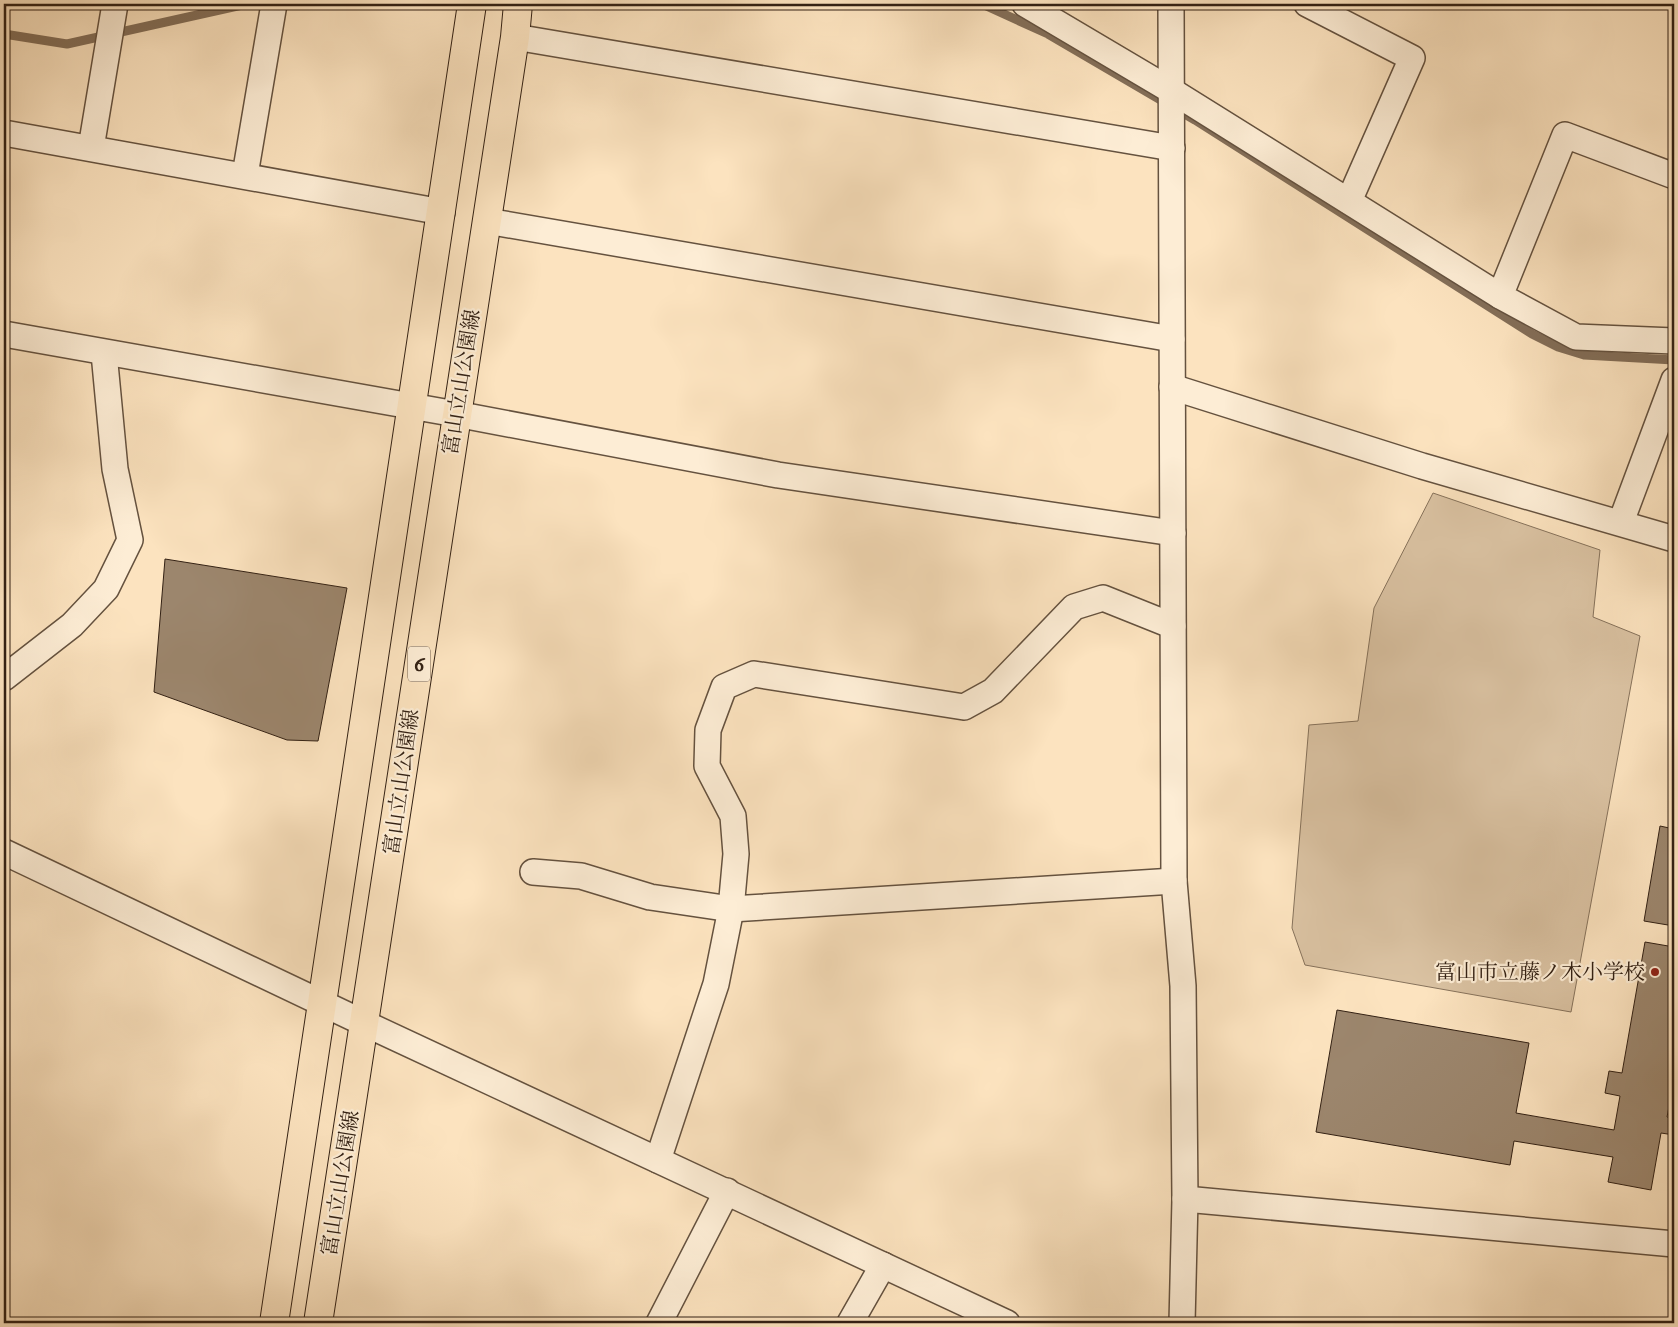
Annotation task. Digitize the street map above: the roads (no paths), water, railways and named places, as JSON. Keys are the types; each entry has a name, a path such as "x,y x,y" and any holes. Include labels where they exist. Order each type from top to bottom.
{"main road":[{"name":"富山立山公園線","path":"274,1323 472,4"},
{"name":"富山立山公園線","path":"318,1323 366,1024 456,414 515,37 518,4"}],"street":[{"path":"91,148 115,4"},
{"path":"245,175 274,4"},
{"path":"1026,4 1172,91 1500,296 1576,337 1674,341"},
{"path":"1171,4 1174,881 1183,986 1185,1199 1182,1323"},
{"path":"1306,4 1412,58 1349,201"},
{"path":"515,37 1172,148"},
{"path":"4,133 442,212"},
{"path":"1500,296 1565,135 1674,176"},
{"path":"487,220 1172,339"},
{"path":"4,334 413,406 778,475 1173,533"},
{"path":"4,678 72,625 106,589 130,540 115,469 104,353"},
{"path":"1621,522 1674,380"},
{"path":"1172,387 1422,466 1621,522 1674,539"},
{"path":"658,1160 716,984 731,909 736,854 733,816 707,766 708,730 724,687 754,674 964,707 994,691 1074,607 1103,598 1173,626"},
{"path":"4,852 323,1004 1007,1323"},
{"path":"533,872 581,876 650,897 731,909 1174,881"},
{"path":"659,1323 727,1191"},
{"path":"1185,1199 1674,1244"},
{"path":"850,1323 882,1264"}],"waterway":[{"path":"982,4 1048,34 1195,120 1532,334 1558,347 1584,355 1674,360"},
{"path":"4,34 67,44 242,5"}],"place":[{"name":"富山市立藤ノ木小学校","path":"1655,972"}]}
